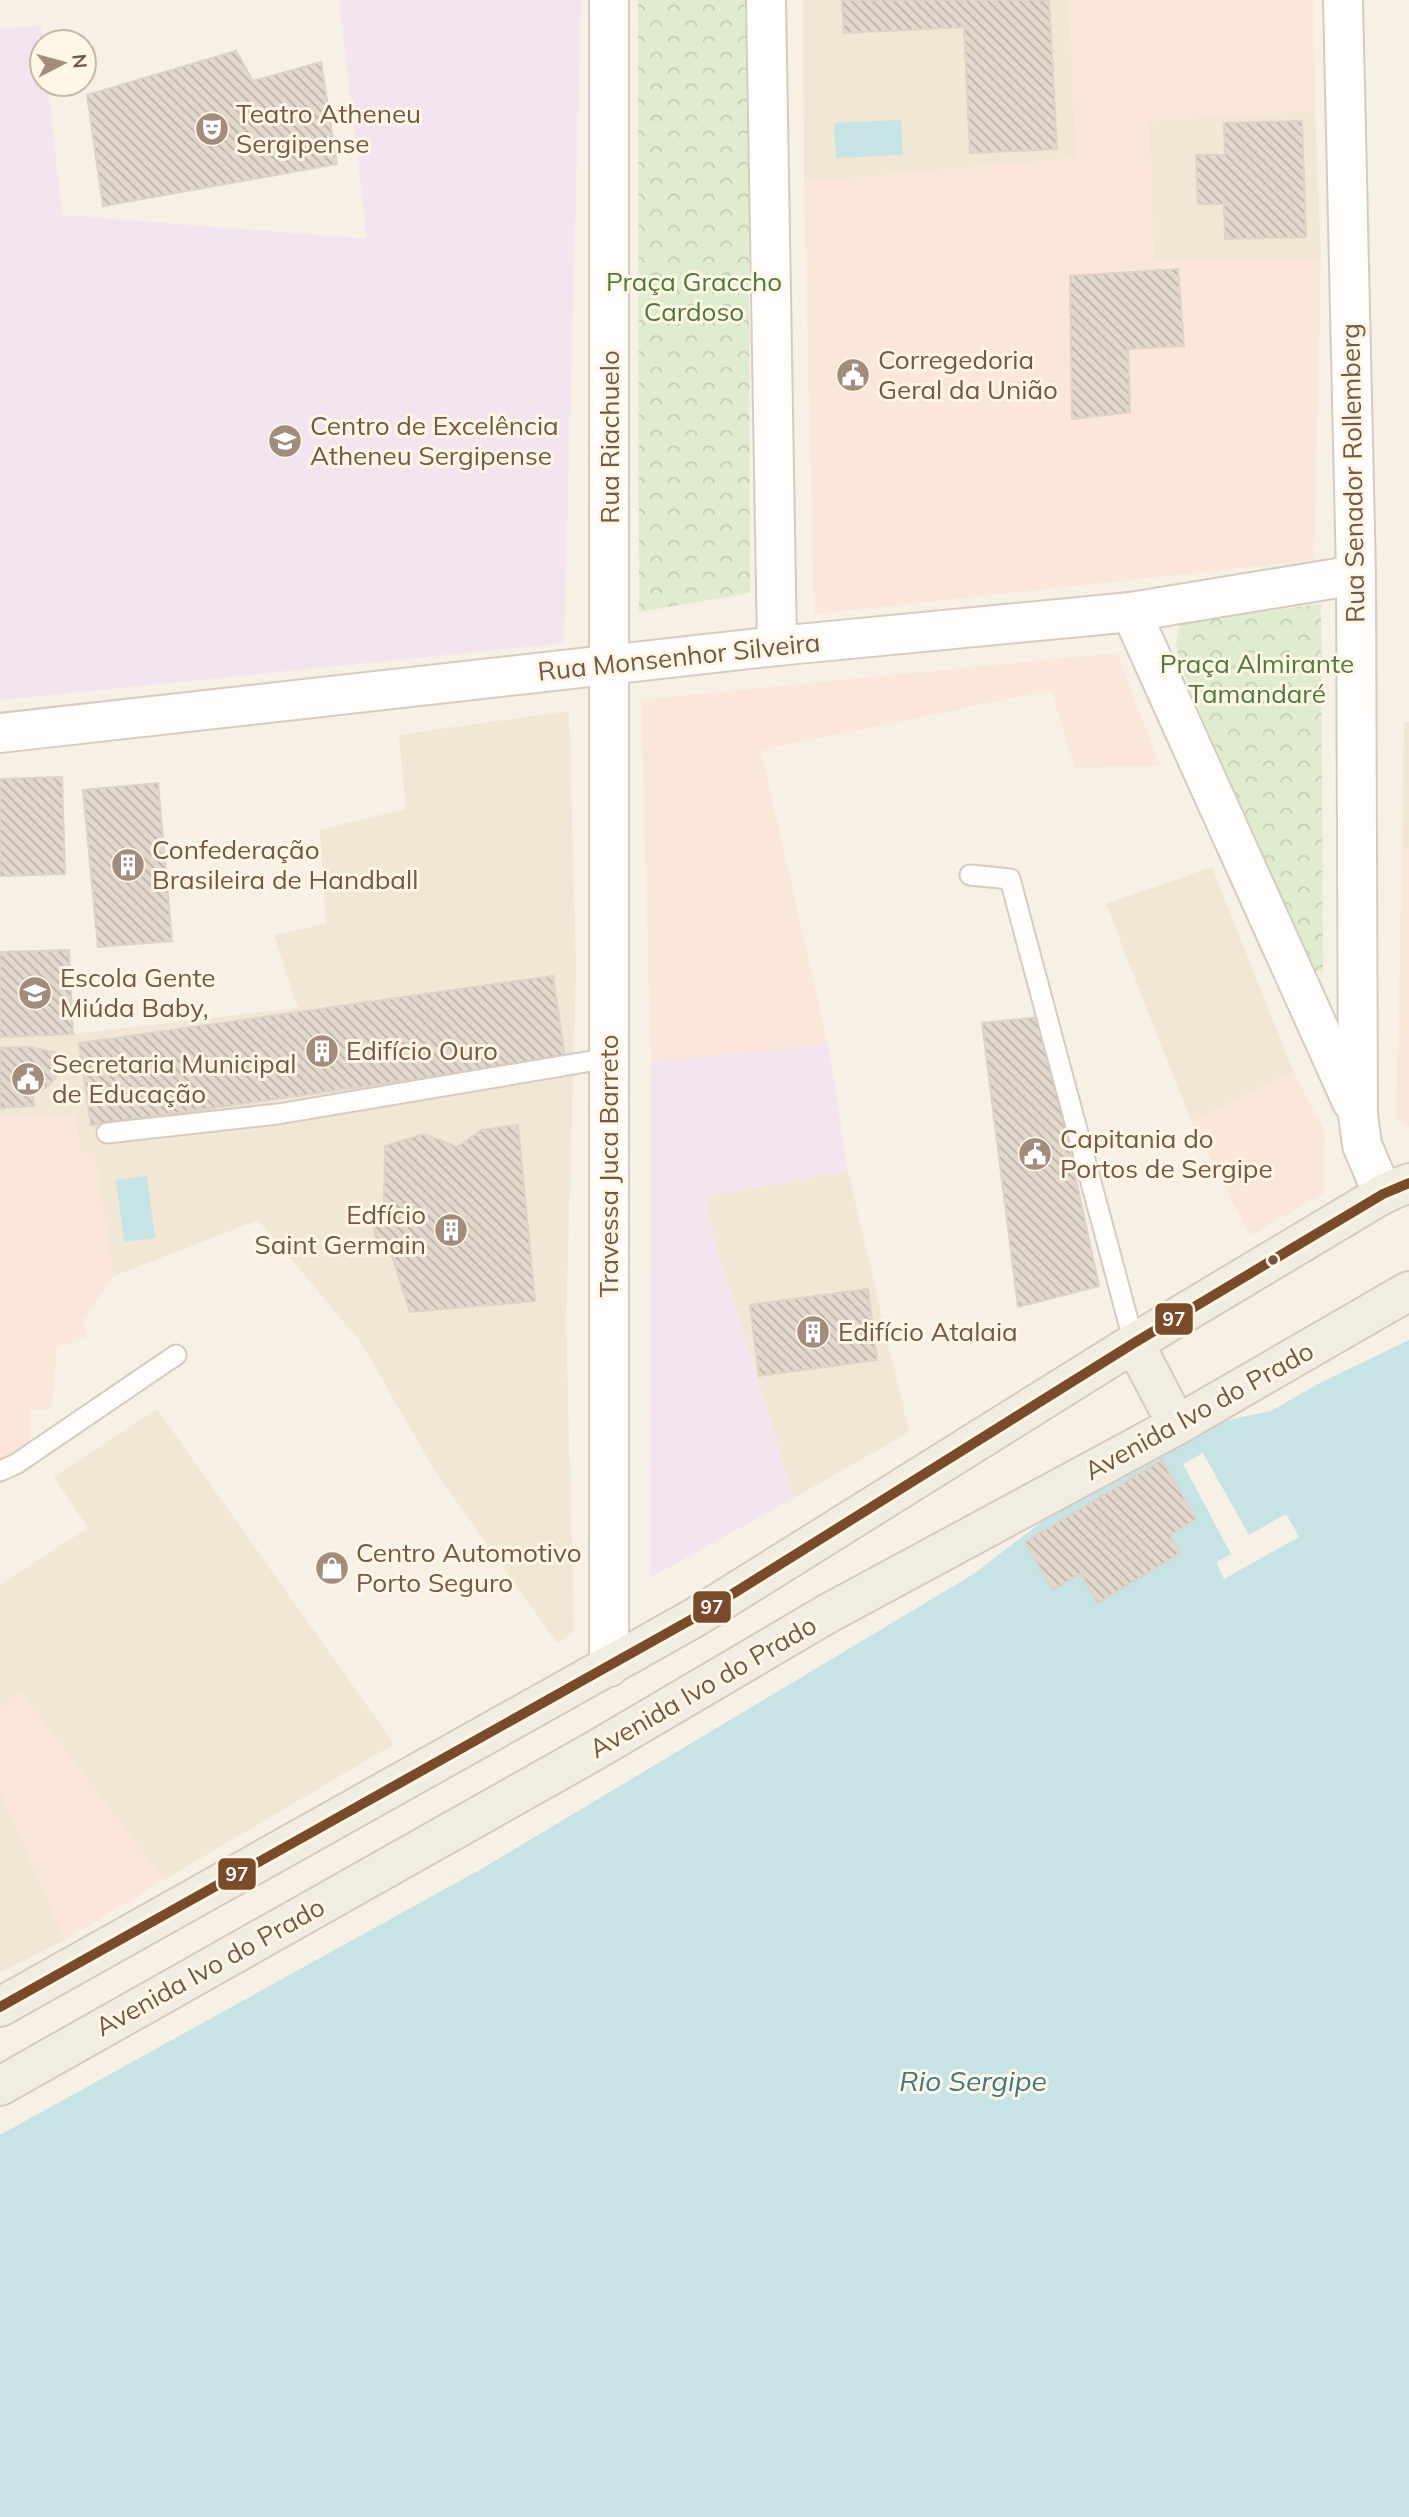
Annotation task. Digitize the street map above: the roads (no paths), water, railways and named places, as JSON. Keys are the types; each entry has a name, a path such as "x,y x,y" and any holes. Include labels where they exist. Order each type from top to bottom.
{"main road":[{"path":"0,2007 694,1618 1134,1343 1396,1188"},
{"name":"Avenida Ivo do Prado","path":"0,2087 594,1751 827,1614 1177,1425 1409,1291"},
{"path":"1134,1343 1177,1425"}],"street":[{"name":"Rua Riachuelo","path":"609,0 610,665"},
{"path":"766,0 776,646"},
{"name":"Rua Senador Rollemberg","path":"1343,0 1356,575 1358,1114 1362,1145 1396,1188"},
{"name":"Rua Monsenhor Silveira","path":"0,733 776,646 1131,612 1356,575"},
{"path":"1131,612 1358,1114"},
{"name":"Travessa Juca Barreto","path":"609,1667 610,665"}],"lane":[{"path":"970,875 1010,879 1134,1343"},
{"path":"107,1133 278,1114 609,1058"},
{"path":"0,1471 16,1464 176,1355"}],"water":[{"path":"901,120 903,155 836,158 834,123"},
{"path":"147,1176 155,1238 124,1242 116,1180"},
{"name":"Rio Sergipe","path":"1409,1340 1409,2517 0,2517 0,2135 483,1868 975,1573 1043,1521 1214,1423 1271,1411 1318,1384"}],"place":[{"name":"Teatro Atheneu Sergipense","path":"212,129"},
{"name":"Corregedoria Geral da União","path":"853,375"},
{"name":"Centro de Excelência Atheneu Sergipense","path":"285,441"},
{"name":"Confederação Brasileira de Handball","path":"128,865"},
{"name":"Escola Gente Miúda Baby,","path":"35,993"},
{"name":"Edifício Ouro","path":"322,1051"},
{"name":"Secretaria Municipal de Educação","path":"28,1079"},
{"name":"Capitania do Portos de Sergipe","path":"1035,1154"},
{"name":"Edfício Saint Germain","path":"451,1230"},
{"name":"Edifício Atalaia","path":"813,1332"},
{"name":"Centro Automotivo Porto Seguro","path":"332,1568"}],"park label":[{"name":"Praça Graccho Cardoso","path":"694,297"},
{"name":"Praça Almirante Tamandaré","path":"1257,679"}]}
